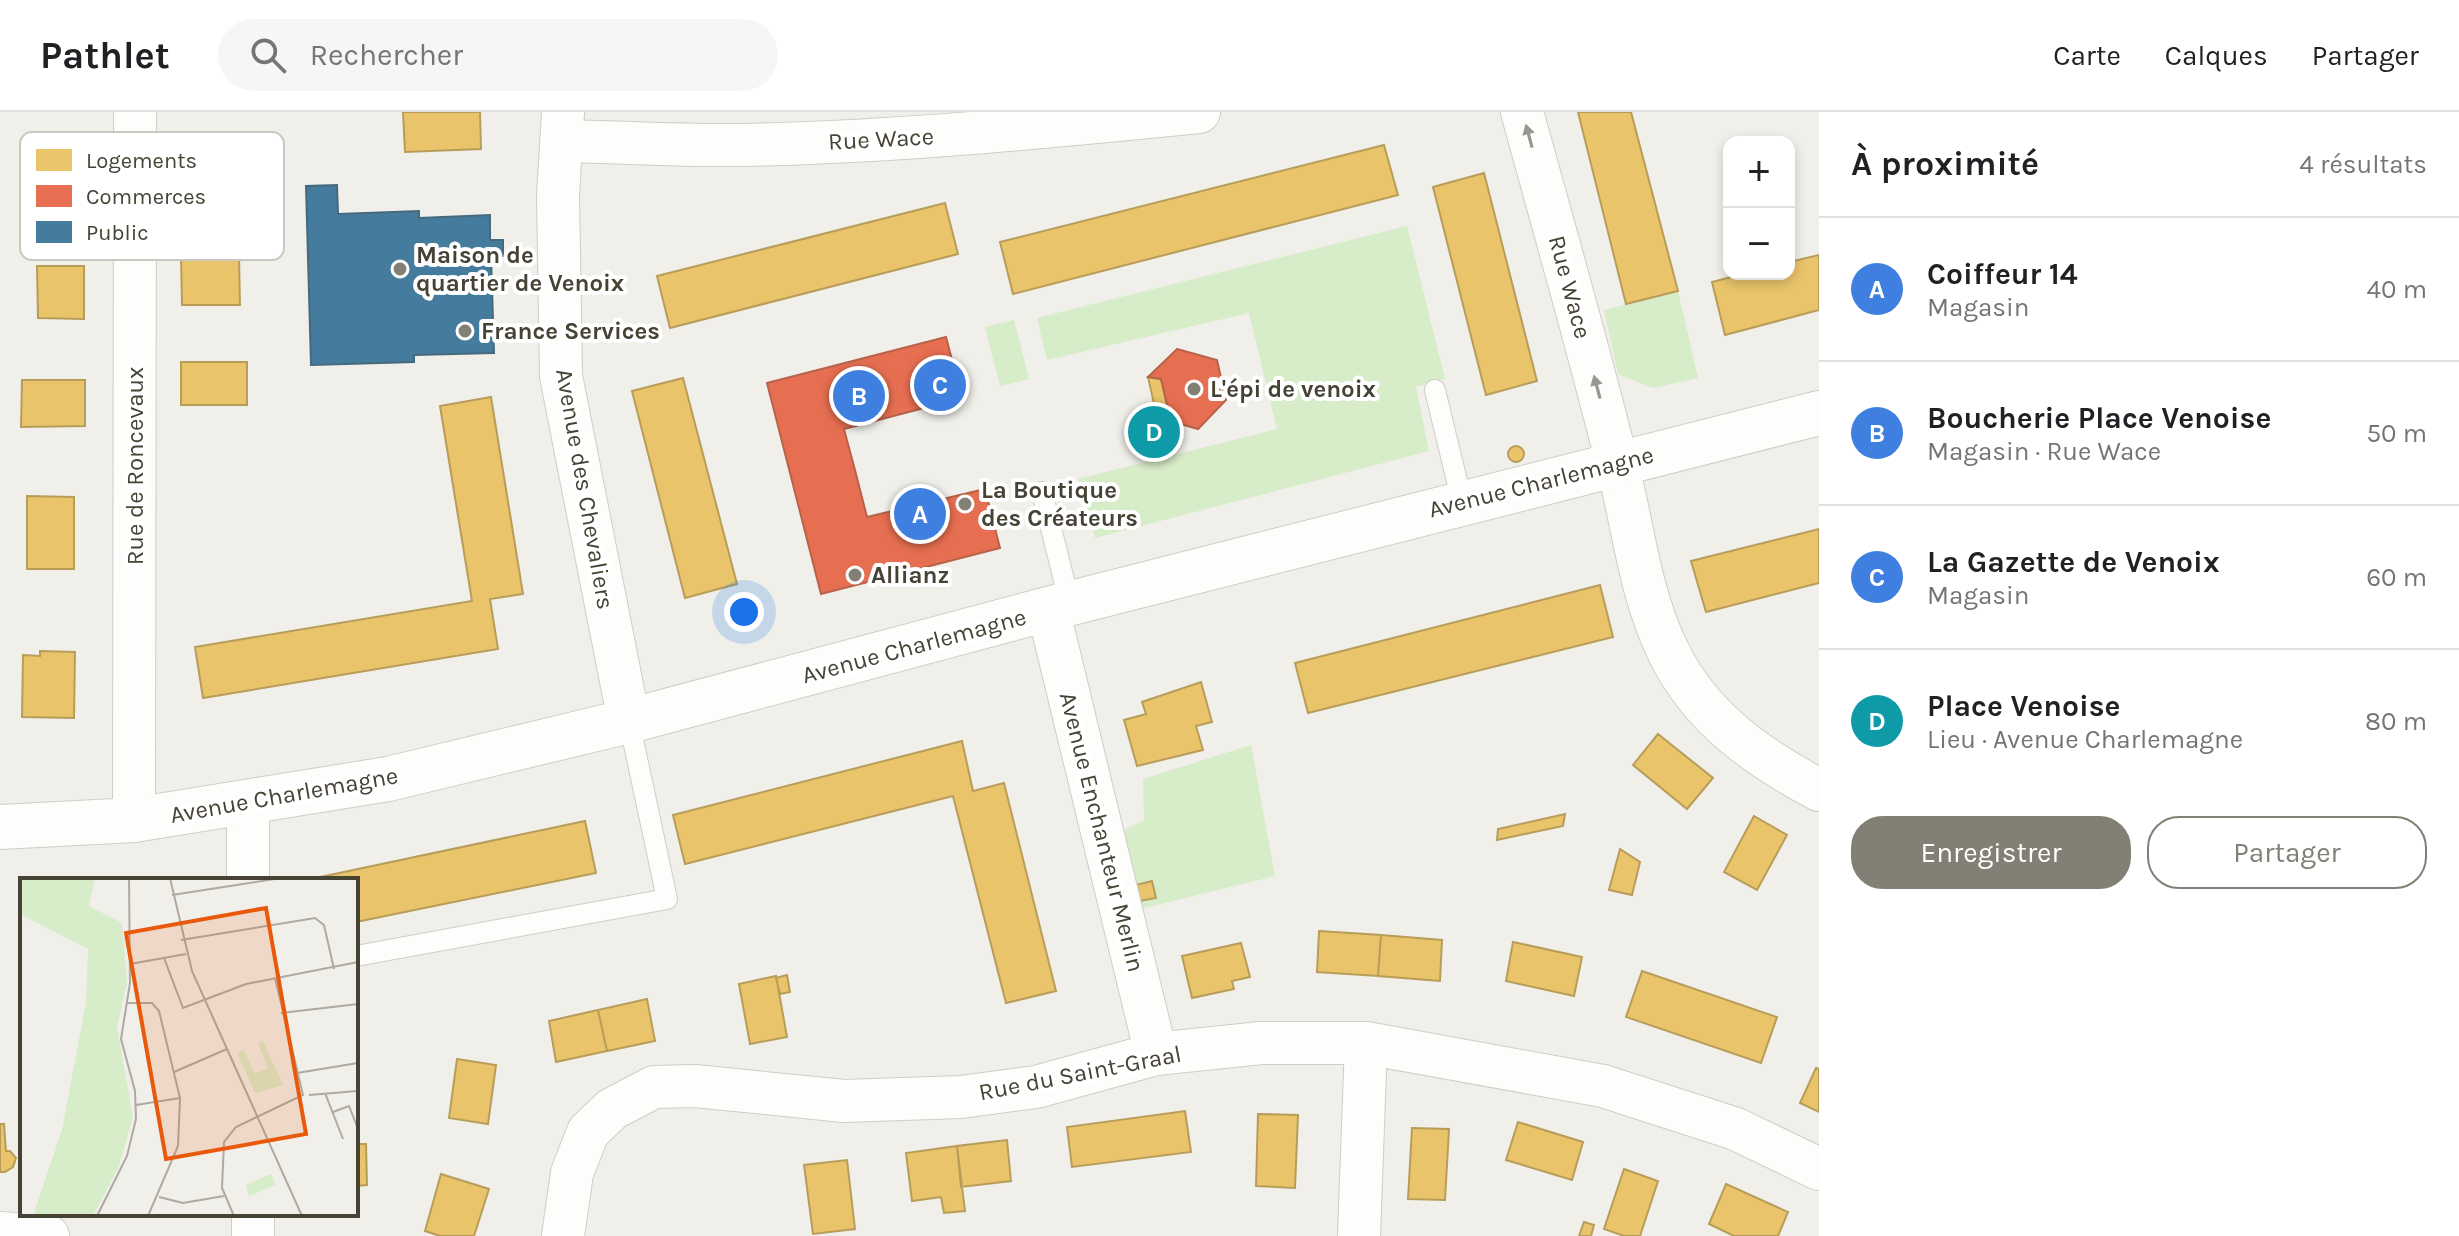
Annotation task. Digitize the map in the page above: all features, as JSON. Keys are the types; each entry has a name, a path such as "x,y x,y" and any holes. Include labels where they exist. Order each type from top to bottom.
{"street":[{"name":"Rue de Roncevaux","path":"135,112 135,132"},
{"name":"Rue Wace","path":"562,127 742,145 839,127 1037,128 1199,112"},
{"name":"Rue Wace","path":"1522,112 1617,463 1646,591 1669,653 1715,718 1765,761 1819,790"},
{"name":"Avenue des Chevaliers","path":"562,127 558,195 561,376 629,721"},
{"name":"Rue de Roncevaux","path":"134,820 135,260"},
{"name":"Avenue Charlemagne","path":"0,827 134,820 388,779 629,721 1059,606 1819,413"},
{"name":"Avenue Enchanteur Merlin","path":"1059,606 1156,1054"},
{"path":"248,802 248,878"},
{"name":"Rue du Saint-Graal","path":"563,1236 572,1173 588,1132 612,1109 654,1087 695,1086 844,1101 961,1097 1036,1087 1156,1054 1261,1043 1366,1043 1603,1086 1736,1129 1819,1169"},
{"path":"1359,1228 1366,1043"},
{"path":"0,1233 48,1236"}],"lane":[{"path":"1435,390 1462,502"},
{"path":"1042,492 1059,606"},
{"path":"358,956 667,899 629,721"}],"green space":[{"path":"1407,226 1445,379 1416,387 1429,451 1095,538 1078,479 1277,429 1249,313 1047,360 1037,318"},
{"path":"1678,291 1698,378 1653,388 1618,374 1604,310"},
{"path":"1014,320 1029,379 1000,386 985,327"},
{"path":"1251,745 1275,876 1136,910 1124,830 1144,820 1143,779"}],"building: Logements":[{"path":"403,112 480,112 481,149 405,152"},
{"path":"1578,112 1631,112 1678,291 1626,304"},
{"path":"1384,145 1398,195 1013,294 1000,242"},
{"path":"1484,173 1537,381 1486,395 1433,187"},
{"path":"945,203 958,254 670,328 657,276"},
{"path":"1819,255 1819,310 1725,335 1712,282 1723,279 1795,280 1795,261"},
{"path":"181,260 239,260 240,305 182,305"},
{"path":"37,266 84,266 84,319 38,318"},
{"path":"181,362 247,362 247,405 181,405"},
{"path":"1148,377 1161,379 1168,409 1157,417"},
{"path":"683,378 737,584 685,598 632,391"},
{"path":"22,380 85,380 85,426 21,427"},
{"path":"491,397 523,594 490,599 498,649 203,698 195,647 472,601 440,406"},
{"path":"1516,446 1522,448 1522,460 1516,462 1510,460 1508,454 1510,448"},
{"path":"27,496 74,497 74,569 27,569"},
{"path":"1819,529 1819,583 1706,612 1691,561"},
{"path":"1600,585 1613,637 1308,713 1295,663"},
{"path":"40,651 75,652 74,718 22,717 23,655 40,656"},
{"path":"1201,682 1212,722 1196,726 1203,750 1137,766 1124,720 1146,714 1142,702"},
{"path":"1658,734 1713,778 1687,809 1633,765"},
{"path":"962,741 973,791 1004,783 1056,991 1006,1003 953,796 685,864 673,815"},
{"path":"1565,814 1563,826 1497,840 1498,829"},
{"path":"1754,816 1787,835 1757,890 1724,872"},
{"path":"585,821 596,873 358,922 358,878 315,878"},
{"path":"1620,849 1640,862 1632,895 1609,890"},
{"path":"1152,881 1156,898 1139,901 1136,885"},
{"path":"1319,931 1381,935 1378,976 1317,972"},
{"path":"1381,935 1442,940 1440,981 1378,976"},
{"path":"1513,942 1582,957 1574,996 1506,981"},
{"path":"1241,943 1250,977 1232,981 1234,989 1192,998 1182,956"},
{"path":"1642,971 1777,1017 1761,1063 1626,1017"},
{"path":"787,975 790,992 780,994 776,978"},
{"path":"776,976 787,1037 750,1044 739,984"},
{"path":"647,999 655,1041 607,1051 598,1010"},
{"path":"598,1010 607,1051 556,1062 549,1021"},
{"path":"457,1059 496,1065 488,1124 449,1118"},
{"path":"1816,1068 1819,1069 1819,1112 1800,1103"},
{"path":"1185,1111 1191,1152 1072,1167 1067,1127"},
{"path":"1258,1114 1298,1115 1295,1188 1256,1186"},
{"path":"1518,1122 1583,1142 1572,1180 1506,1160"},
{"path":"0,1124 4,1124 6,1151 16,1158 13,1167 5,1172 0,1172"},
{"path":"1412,1128 1449,1129 1445,1200 1408,1199"},
{"path":"1007,1140 1011,1181 961,1187 957,1146"},
{"path":"358,1144 366,1144 367,1185 358,1186"},
{"path":"957,1146 965,1211 944,1213 941,1197 912,1201 906,1153"},
{"path":"847,1160 855,1229 813,1234 804,1165"},
{"path":"1624,1169 1658,1181 1640,1236 1624,1236 1604,1229"},
{"path":"441,1174 489,1189 474,1236 440,1236 425,1231"},
{"path":"1726,1184 1788,1212 1778,1236 1734,1236 1709,1224"},
{"path":"1584,1222 1594,1225 1591,1236 1579,1236"}],"building: Commerces":[{"path":"946,337 962,398 844,429 867,517 985,489 1000,548 821,594 767,383"},
{"name":"L'épi de venoix","path":"1177,349 1217,360 1226,400 1198,429 1157,417 1168,409 1161,379 1148,377"}],"building: Public":[{"name":"Maison de quartier de Venoix","path":"337,185 338,214 419,211 419,218 490,215 490,240 503,240 503,256 491,256 494,353 414,355 414,362 311,365 306,186"}],"place":[{"name":"Maison de quartier de Venoix","path":"400,269"},
{"name":"France Services","path":"465,331"},
{"name":"La Gazette de Venoix","path":"940,385"},
{"name":"L'épi de venoix","path":"1194,389"},
{"name":"Boucherie Place Venoise","path":"859,396"},
{"name":"Place Venoise","path":"1154,432"},
{"name":"La Boutique des Créateurs","path":"965,504"},
{"name":"Coiffeur 14","path":"920,514"},
{"name":"Allianz","path":"855,575"}]}
